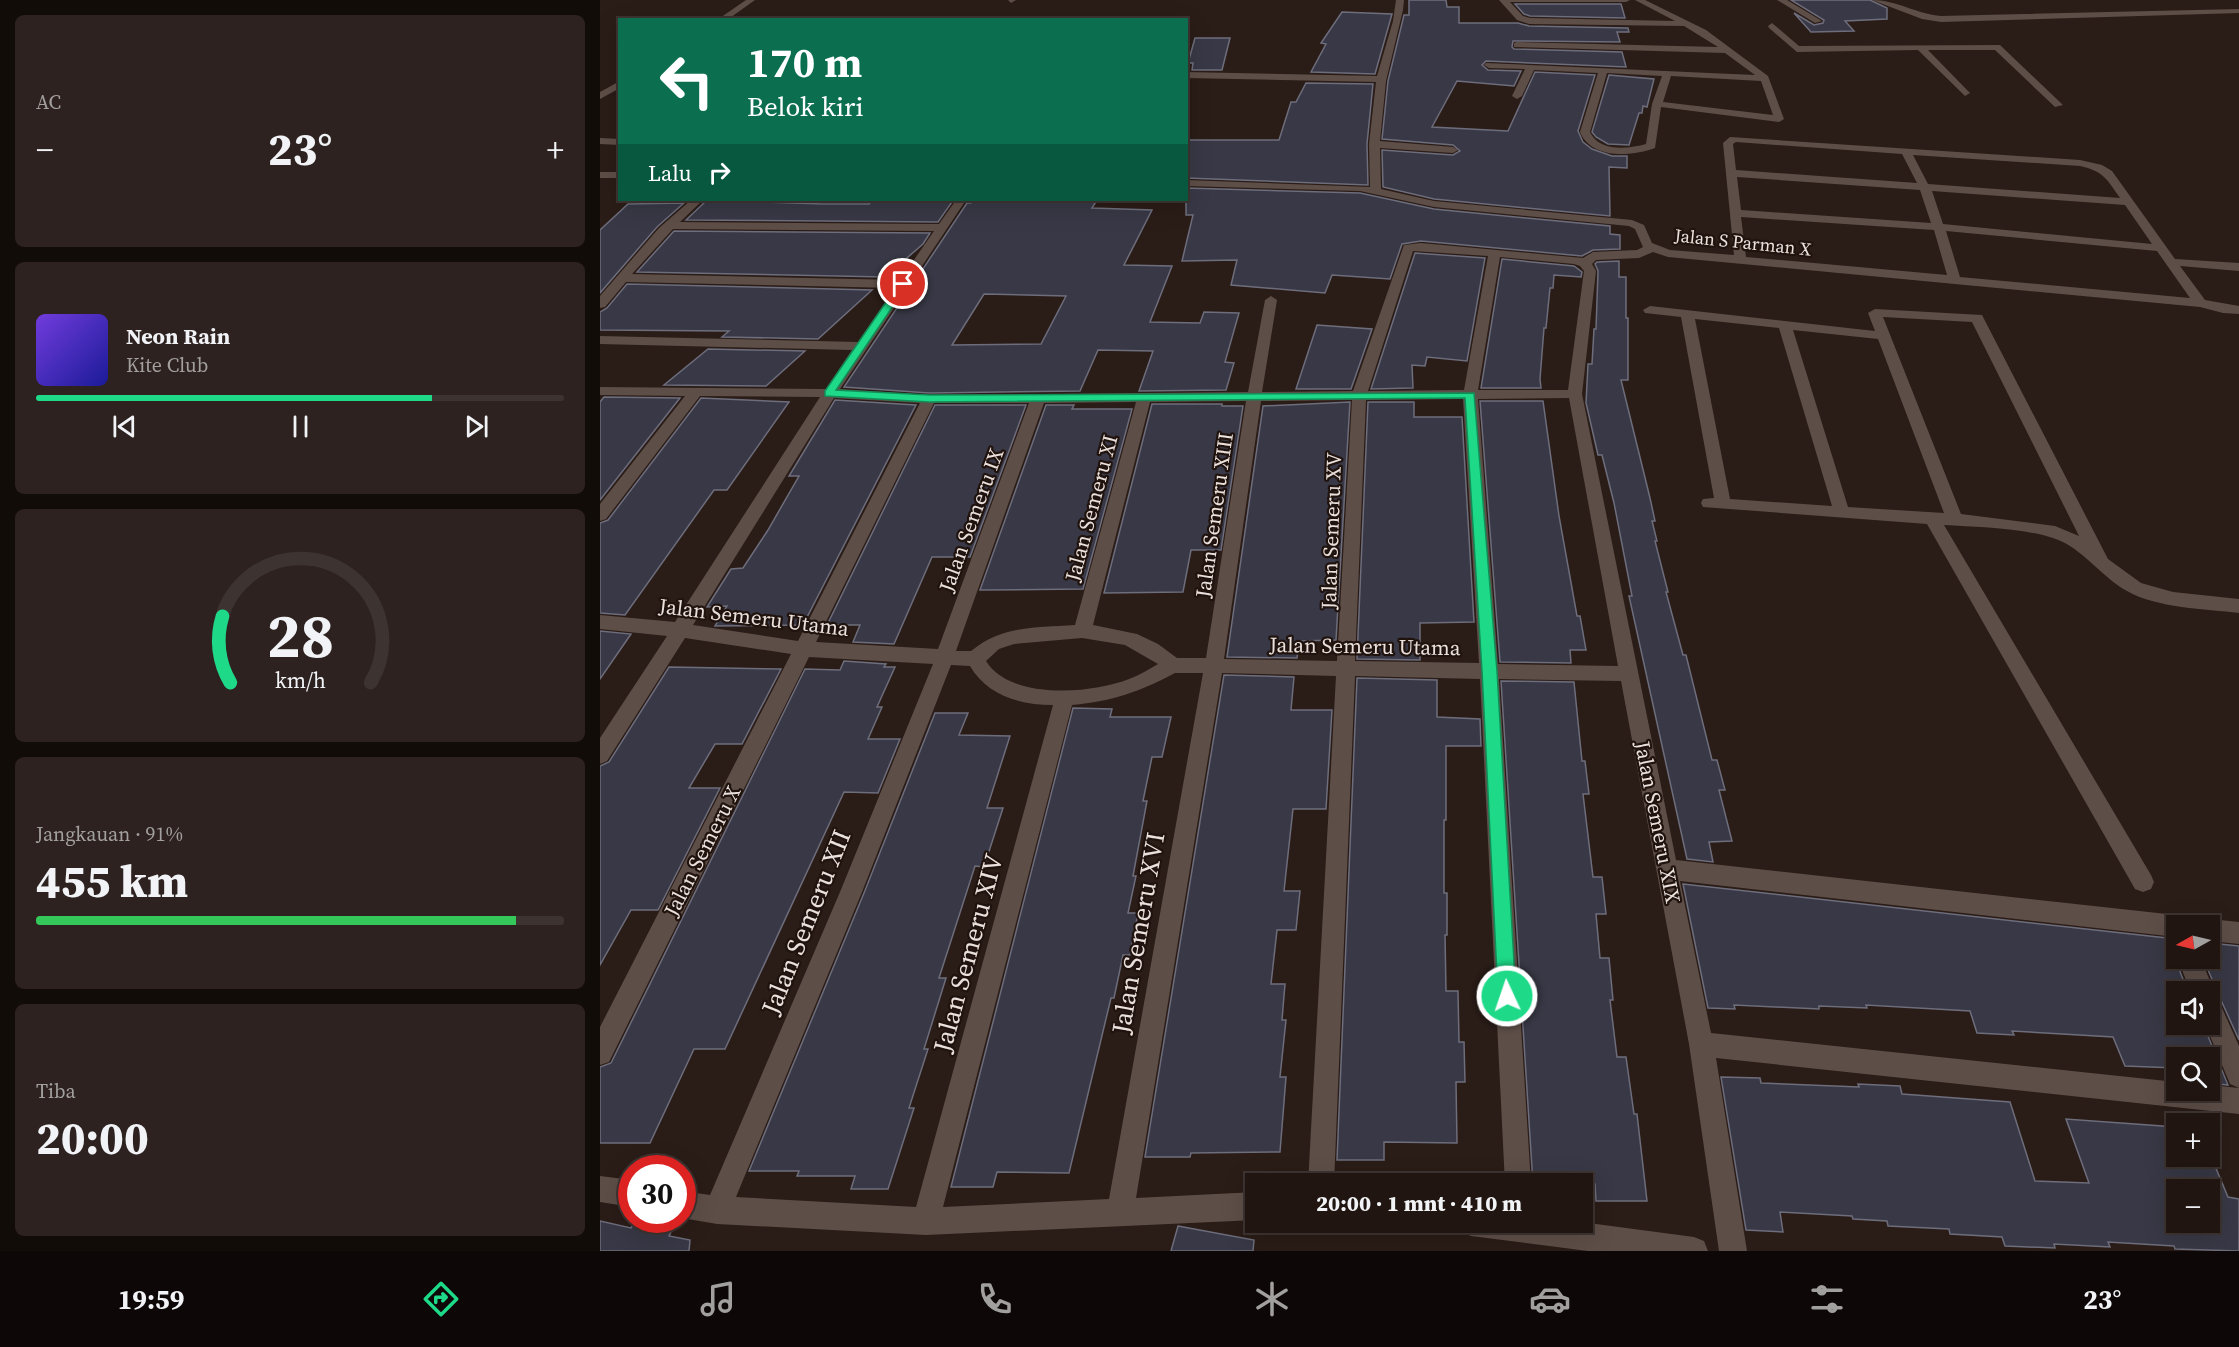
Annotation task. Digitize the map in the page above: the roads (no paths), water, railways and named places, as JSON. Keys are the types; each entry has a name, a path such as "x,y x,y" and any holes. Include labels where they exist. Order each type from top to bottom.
{"street":[{"path":"724,18 751,0"},
{"path":"1376,192 1374,115 1381,79 1400,16 1400,0"},
{"path":"1503,0 1626,0"},
{"path":"1503,0 1520,18 1529,21 1687,24"},
{"path":"1639,0 1687,24 1728,50 1765,78 1779,119 1657,104"},
{"path":"1781,0 1818,21"},
{"path":"1876,0 1941,19 2239,11"},
{"path":"1941,19 1951,26"},
{"path":"1773,26 1797,49 1997,47 2058,105"},
{"path":"1960,34 1979,48"},
{"path":"1517,45 1728,50"},
{"path":"1921,48 1965,93"},
{"path":"1488,65 1765,78"},
{"path":"1517,96 1530,68"},
{"path":"1603,72 1585,132 1594,145 1604,148 1649,147 1657,104 1667,74"},
{"path":"1188,75 1381,79"},
{"path":"600,96 618,85"},
{"path":"1740,259 1728,143 1730,140 1790,138 1907,153 2080,163 2098,167 2108,173 2200,303"},
{"path":"600,141 618,142"},
{"path":"1374,144 1453,150"},
{"path":"1907,153 1925,188 1955,281"},
{"path":"1731,173 2128,202"},
{"path":"600,175 618,175"},
{"name":"Jalan S Parman X","path":"1188,183 1340,187 1434,204 1632,223 1640,227 1647,245 1668,253 2200,303 2223,309 2239,310"},
{"path":"600,304 670,225 696,201"},
{"path":"600,755 829,393 960,201"},
{"path":"1735,213 1938,227 2161,248"},
{"path":"670,225 941,228"},
{"name":"Jalan Semeru XV","path":"1323,1173 1348,669 1359,396 1407,250 1422,247 1494,254"},
{"path":"1517,1173 1490,671 1470,395 1494,254 1575,260 1585,263 1593,256 1639,254 1651,248"},
{"path":"2170,262 2239,267"},
{"name":"Jalan Semeru XIX","path":"1585,263 1590,271 1575,394 1701,1044 1733,1251"},
{"path":"623,278 903,284"},
{"name":"Jalan Semeru XIII","path":"1214,665 1271,300"},
{"path":"1650,310 1884,336"},
{"path":"1955,520 1875,313 1977,318 2101,563"},
{"path":"1687,314 1716,503 1932,518 2055,532 2072,539 2135,588 2173,599 2239,606"},
{"path":"1785,325 1842,512"},
{"path":"600,340 861,346"},
{"path":"600,391 829,393 929,399 1575,394"},
{"path":"600,515 696,392"},
{"name":"Jalan Semeru XI","path":"1082,631 1144,398"},
{"name":"Jalan Semeru X","path":"600,1053 929,399"},
{"name":"Jalan Semeru IX","path":"945,656 1038,399"},
{"path":"1932,518 2143,882"},
{"name":"Jalan Semeru Utama","path":"600,622 680,630 804,649 975,659"},
{"path":"1082,631 1110,633 1129,638 1153,648 1173,665 1136,685 1111,692 1064,699 1000,689 978,667 975,659 993,644 1013,637 1082,631"},
{"name":"Jalan Semeru XII","path":"717,1210 851,892 945,656"},
{"name":"Jalan Semeru Utama","path":"1173,665 1629,674"},
{"name":"Jalan Semeru XVI","path":"1120,1211 1214,665"},
{"name":"Jalan Semeru XIV","path":"926,1221 1064,699"},
{"path":"1667,869 2166,927"},
{"path":"2220,931 2239,933"},
{"path":"2220,1030 2239,1075"},
{"path":"1701,1044 2239,1101"},
{"path":"600,1189 618,1192"},
{"path":"696,1206 717,1210 926,1221 1245,1206"},
{"path":"1569,1233 1694,1251"}]}
